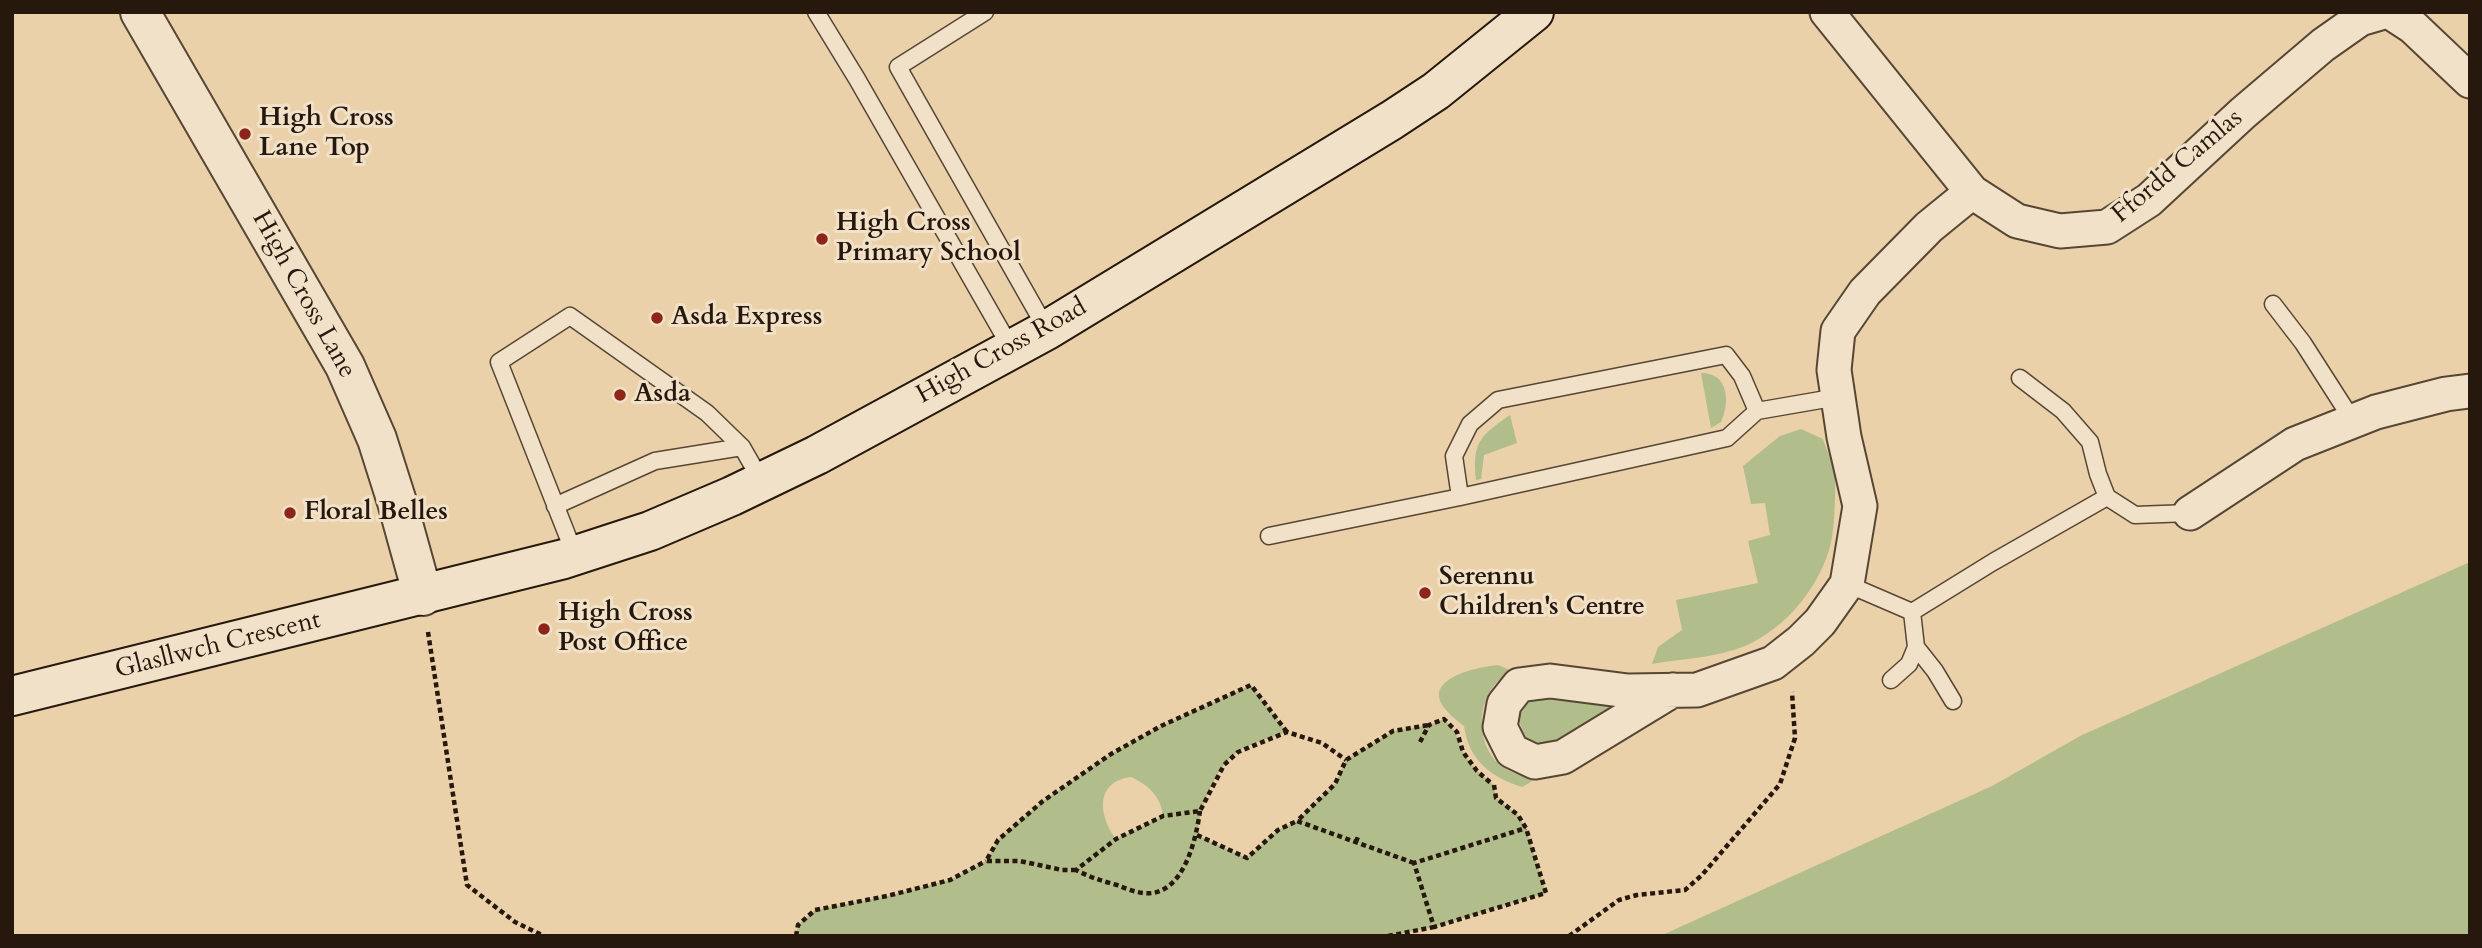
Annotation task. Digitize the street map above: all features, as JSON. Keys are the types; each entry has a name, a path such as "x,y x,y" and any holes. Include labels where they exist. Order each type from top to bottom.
{"main road":[{"name":"High Cross Lane","path":"140,12 345,366 377,439 423,596"},
{"name":"High Cross Road","path":"423,596 575,555 650,531 817,455 1046,330 1392,120 1436,91 1534,12"},
{"name":"Glasllwch Crescent","path":"12,696 423,596"}],"street":[{"name":"Ffordd Camlas","path":"1827,12 1972,192 2017,221 2060,232 2107,228 2149,200 2242,113 2323,45 2360,19 2384,12"},
{"path":"2390,12 2413,27 2470,81"},
{"path":"1673,690 1697,690 1773,663 1820,622 1847,584 1860,506 1834,370 1838,331 1865,292 1929,227 1972,192"},
{"path":"2190,513 2295,444 2376,412 2446,394 2470,391"}],"lane":[{"path":"816,12 1011,348"},
{"path":"985,12 898,67 1046,330"},
{"path":"2273,304 2303,343 2353,421"},
{"path":"575,555 499,362 570,316 707,413 742,447 762,482"},
{"path":"1460,496 1454,456 1470,424 1498,400 1726,355 1742,376 1757,411"},
{"path":"2020,378 2063,411 2090,442 2107,497 2135,515 2190,513"},
{"path":"1269,536 1727,438 1757,411 1838,397"},
{"path":"555,506 655,461 742,447"},
{"path":"1912,612 2107,497"},
{"path":"1847,584 1912,612"},
{"path":"1891,680 1909,664 1916,647 1912,612"},
{"path":"1916,647 1935,671 1953,701"}],"path":[{"path":"423,596 467,885 515,922 544,936"},
{"path":"1569,936 1619,900 1637,895 1685,890 1702,875 1780,784 1795,738 1793,693 1781,657"},
{"path":"986,861 998,840 1043,801 1111,754 1161,726 1251,685 1287,732 1322,743 1346,760"},
{"path":"1197,835 1247,858 1278,830 1297,821 1335,783 1346,760 1393,731 1429,725"},
{"path":"796,936 798,925 815,910 950,880 986,861 1020,861 1062,870 1076,870 1144,893 1160,891 1175,880 1184,867 1197,835 1200,811 1224,765 1238,751 1287,732"},
{"path":"1388,936 1434,927 1546,893 1526,828 1518,815 1496,798 1494,785"},
{"path":"1076,870 1116,839 1163,816 1200,811"},
{"path":"1297,821 1414,863 1526,828"},
{"path":"1356,842 1359,834"},
{"path":"1414,863 1434,927"}],"green space":[{"path":"1701,373 1717,378 1725,390 1724,414 1721,422 1711,428"},
{"path":"1510,415 1517,443 1484,455 1481,479 1476,480 1475,457 1480,441"},
{"path":"1801,429 1823,439 1835,477 1832,538 1815,582 1782,622 1753,642 1716,654 1652,664 1658,647 1682,630 1676,600 1758,583 1748,541 1770,535 1765,503 1751,504 1743,466 1780,436"},
{"path":"2470,562 2470,936 1660,936 1992,786 2082,735"},
{"path":"1498,665 1512,671 1498,681 1486,700 1483,735 1492,757 1500,765 1512,772 1536,779 1522,787 1491,773 1483,766 1471,749 1464,726 1449,713 1440,700 1440,691 1445,683 1454,677"},
{"path":"1251,685 1287,732 1242,749 1228,760 1215,779 1201,813 1197,835 1247,858 1278,830 1297,821 1335,784 1346,760 1393,731 1429,725 1444,719 1454,732 1469,762 1494,785 1496,798 1518,815 1526,828 1546,893 1434,927 1388,936 796,936 798,925 815,910 950,880 986,861 998,840 1043,801 1111,754 1161,726","holes":["1131,777 1156,797 1163,816 1116,839 1106,820 1103,801 1111,786 1119,780"]},
{"path":"1544,696 1614,706 1549,746 1535,745 1525,739 1518,717 1529,702"}],"place":[{"name":"High Cross Lane Top","path":"245,134"},
{"name":"High Cross Primary School","path":"822,239"},
{"name":"Asda Express","path":"657,318"},
{"name":"Asda","path":"620,395"},
{"name":"Floral Belles","path":"290,513"},
{"name":"Serennu Children's Centre","path":"1425,593"},
{"name":"High Cross Post Office","path":"544,629"}]}
